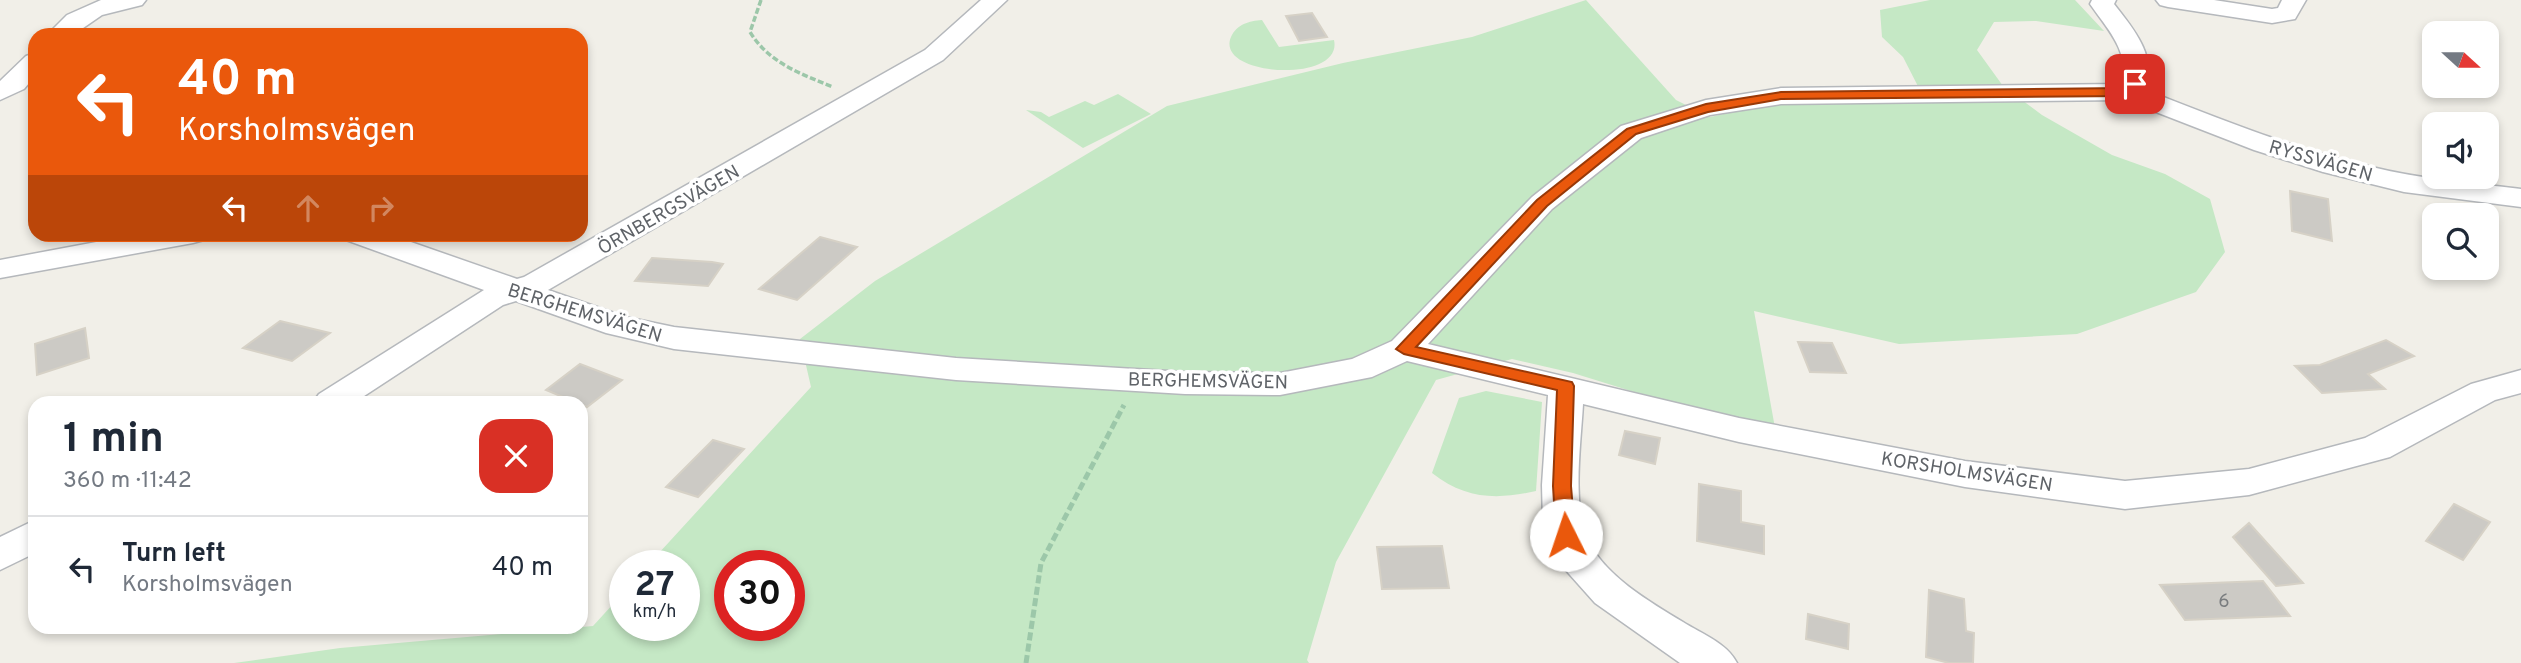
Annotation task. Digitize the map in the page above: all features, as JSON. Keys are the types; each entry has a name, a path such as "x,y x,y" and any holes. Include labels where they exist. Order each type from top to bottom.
{"street":[{"path":"66,28 91,10 134,0"},
{"name":"ÖRNBERGSVÄGEN","path":"340,396 492,298 535,284 620,238 934,55 995,0"},
{"path":"2104,0 2102,4 2131,47 2137,76 2128,92"},
{"path":"2168,0 2272,16 2287,14 2294,0"},
{"path":"0,92 15,83 28,69"},
{"name":"RYSSVÄGEN","path":"2128,92 2249,138 2346,169 2404,183 2521,198"},
{"name":"BERGHEMSVÄGEN","path":"379,242 618,326 674,338 956,369 1138,380 1280,384 1360,369 1404,349 1542,203 1631,132 1706,108 1781,96 2128,92"},
{"path":"0,98 28,95"},
{"path":"0,269 149,242"},
{"name":"KORSHOLMSVÄGEN","path":"1404,349 1752,432 1965,474 2125,495 2249,482 2377,448 2483,392 2521,381"},
{"path":"1566,386 1562,486 1566,535 1574,552 1598,581 1640,614 1716,663"},
{"path":"0,555 28,540"}],"path":[{"path":"761,0 750,32 758,46 783,66 860,98"},
{"path":"1026,663 1041,563 1138,380"}],"green space":[{"path":"1586,0 1676,100 1710,117 1779,102 1924,98 1903,57 1882,37 1880,10 1930,0 2075,0 2104,31 2036,21 1994,22 1977,50 2003,86 2042,115 2112,155 2165,174 2210,199 2225,252 2196,292 2077,334 1899,344 1754,311 1775,428 1721,419 1573,373 1512,359 1436,380 1336,562 1307,660 1309,663 234,663 340,648 501,634 588,634 588,626 593,626 609,608 609,641 700,641 700,550 662,550 811,387 800,339 875,281 1167,106 1343,63 1472,37"},
{"path":"1262,20 1279,47 1334,40 1332,54 1320,64 1301,69 1280,70 1241,61 1231,50 1231,37 1244,24"},
{"path":"1118,94 1151,114 1083,148 1026,110 1041,112 1049,117 1085,101 1094,105"},
{"path":"1486,391 1542,402 1536,491 1508,496 1481,495 1457,488 1432,473 1459,398"}],"building":[{"path":"1312,13 1327,37 1299,41 1286,16"},
{"path":"2290,191 2328,199 2332,241 2292,231"},
{"path":"820,237 857,247 797,300 759,289"},
{"path":"652,258 723,264 708,286 635,281"},
{"path":"280,321 330,333 292,361 243,348"},
{"path":"85,328 89,358 37,375 35,344"},
{"path":"2386,340 2414,356 2368,374 2385,389 2322,393 2295,366 2320,365"},
{"path":"1798,342 1832,343 1846,373 1810,372"},
{"path":"580,364 622,380 588,406 588,396 560,396 546,390"},
{"path":"1625,431 1660,438 1655,464 1619,455"},
{"path":"713,440 744,449 698,497 666,487"},
{"path":"1699,484 1741,491 1741,522 1764,526 1764,554 1697,541"},
{"path":"2454,504 2490,522 2463,560 2426,541"},
{"path":"2249,523 2303,583 2276,586 2233,537"},
{"path":"1442,546 1449,588 1382,589 1377,547"},
{"path":"2263,581 2290,616 2185,620 2160,585"},
{"path":"1929,590 1964,599 1966,631 1974,633 1973,663 1949,663 1926,657"},
{"path":"1808,614 1849,624 1848,649 1806,639"}],"route":[{"path":"1566,535 1562,486 1566,386 1404,349 1542,203 1601,153 1631,132 1706,108 1781,96 2128,92 2135,84"}]}
